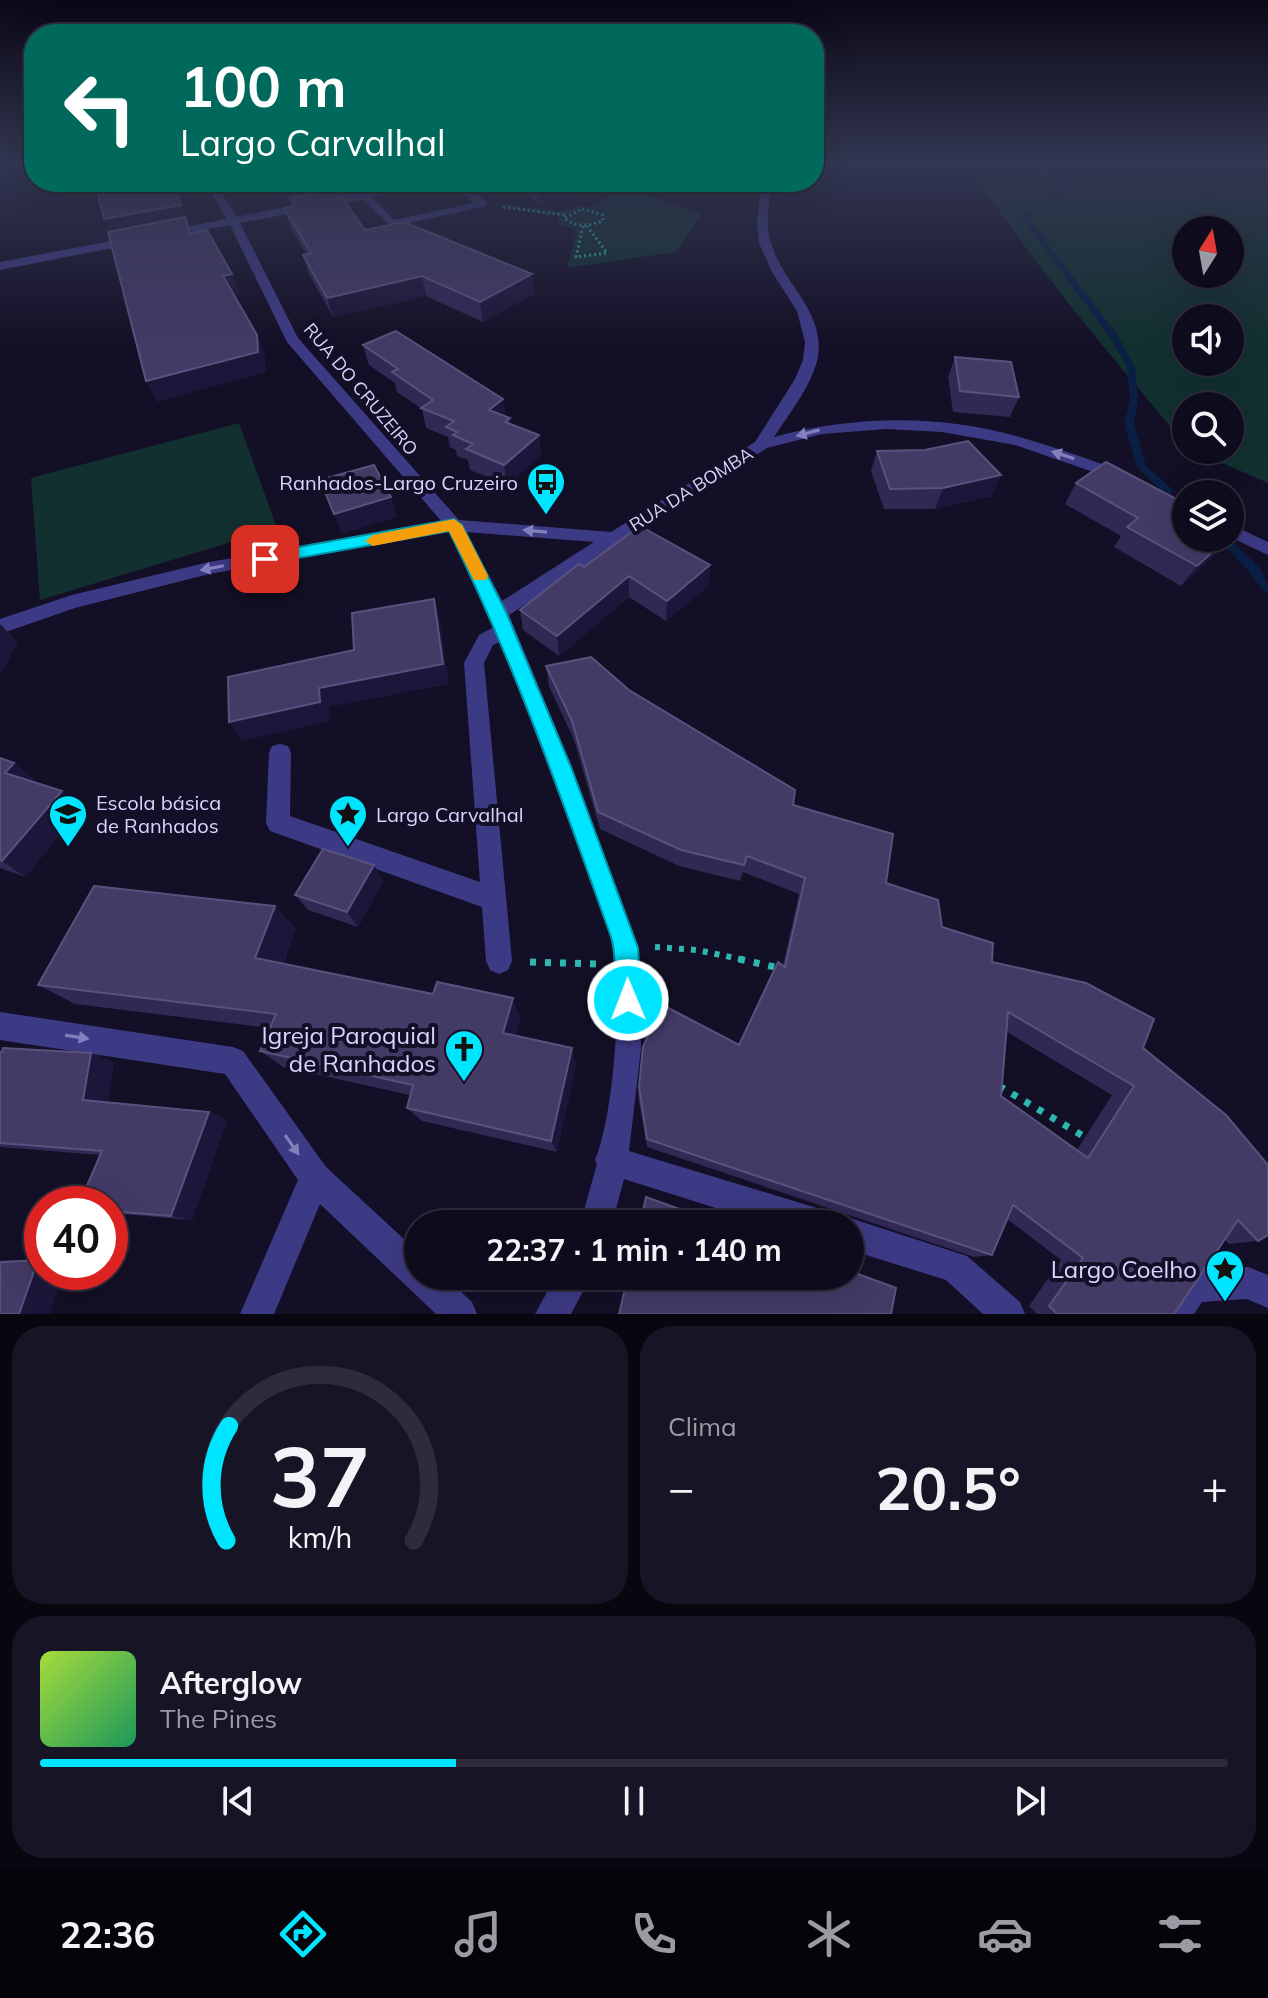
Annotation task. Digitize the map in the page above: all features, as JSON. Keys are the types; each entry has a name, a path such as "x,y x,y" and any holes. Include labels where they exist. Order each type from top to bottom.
{"street":[{"path":"0,266 216,223"},
{"name":"RUA DO CRUZEIRO","path":"235,223 292,339 454,525 501,622 561,767 628,957"},
{"path":"761,445 809,364 813,340 804,310 766,246 762,223"},
{"name":"RUA DA BOMBA","path":"499,961 474,663 486,640 501,622 613,538 761,445 821,429 886,424 942,427 1018,441 1107,469 1133,482"},
{"path":"0,627 72,602 209,568 454,525"},
{"name":"RUA DA BOMBA","path":"454,525 613,538"},
{"path":"1244,537 1268,549"},
{"path":"280,753 278,823 494,899"},
{"path":"599,1210 626,1054 628,957"},
{"path":"0,1026 233,1061 315,1178 404,1261"},
{"path":"610,1160 772,1210"},
{"path":"257,1314 315,1178"},
{"path":"864,1238 956,1267 1008,1314"},
{"path":"1175,1314 1193,1286 1248,1283 1268,1292"},
{"path":"435,1290 460,1314"},
{"path":"552,1314 567,1290"}],"path":[{"path":"570,223 585,226 598,223"},
{"path":"585,226 607,253 576,257 585,226"},
{"path":"499,961 628,957 697,950 768,964 795,974"},
{"path":"997,1084 1096,1143"}],"green space":[{"path":"696,223 676,252 567,268 577,230 559,224"},
{"path":"1008,223 1172,223 1172,288 1244,288 1244,223 1268,223 1268,483 1224,464 1244,464 1244,392 1172,392 1172,428"},
{"path":"239,423 277,528 40,600 31,478"}],"building":[{"path":"153,223 187,223 190,234 207,230 232,274 223,276 257,335 258,352 146,381 108,232"},
{"path":"293,223 360,223 365,230 407,223 532,274 480,302 422,276 327,298 303,255 311,253"},
{"path":"396,331 503,399 489,410 510,418 505,422 539,435 504,465 466,449 473,444 453,435 457,432 446,427 454,421 421,408 433,400 392,372 398,369 363,345"},
{"path":"955,357 1011,362 1019,397 960,391"},
{"path":"968,441 1001,475 943,488 890,489 877,451 925,450"},
{"path":"1106,462 1172,497 1172,552 1212,552 1197,566 1127,527 1138,518 1076,483"},
{"path":"374,465 391,497 334,514 320,480"},
{"path":"640,526 710,565 667,601 629,576 557,636 520,610 579,564 584,567"},
{"path":"434,599 443,664 319,688 320,702 229,722 228,677 354,650 352,613"},
{"path":"591,657 629,690 795,790 793,805 893,834 886,883 938,900 942,927 993,943 992,962 1086,983 1154,1019 1143,1048 1226,1115 1268,1165 1268,1235 1258,1241 1238,1220 1174,1314 1057,1314 1049,1306 1083,1258 1013,1205 992,1255 647,1139 639,1087 643,1047 661,1004 739,1045 778,962 785,967 805,878 747,856 744,865 681,850 598,812 572,721 546,666","holes":["1008,1012 1134,1086 1088,1158 1001,1096"]},
{"path":"0,758 14,763 5,773 62,791 2,861 0,860"},
{"path":"323,849 374,865 347,912 295,895"},
{"path":"94,886 275,906 255,958 433,994 437,982 513,998 503,1033 572,1048 551,1141 407,1108 413,1085 260,1051 276,1014 38,985"},
{"path":"3,1048 91,1053 83,1100 209,1112 171,1216 128,1212 128,1186 87,1186 102,1151 0,1143"},
{"path":"646,1197 682,1210 643,1210"},
{"path":"24,1261 24,1290 27,1290 19,1314 0,1314 0,1262"},
{"path":"864,1276 896,1288 891,1314 619,1314 625,1290 864,1290"}],"waterway":[{"path":"1029,223 1113,335 1131,367 1134,400 1129,424 1142,467 1168,491"},
{"path":"1236,552 1268,588"}],"slow traffic":[{"path":"373,541 454,525 480,576"}],"place":[{"name":"Ranhados-Largo Cruzeiro","path":"546,516"},
{"name":"Escola básica de Ranhados","path":"68,848"},
{"name":"Largo Carvalhal","path":"348,848"},
{"name":"Igreja Paroquial de Ranhados","path":"464,1083"},
{"name":"Largo Coelho","path":"1225,1303"}],"route":[{"path":"265,559 454,525 498,612 561,767 626,948 628,1000"}]}
